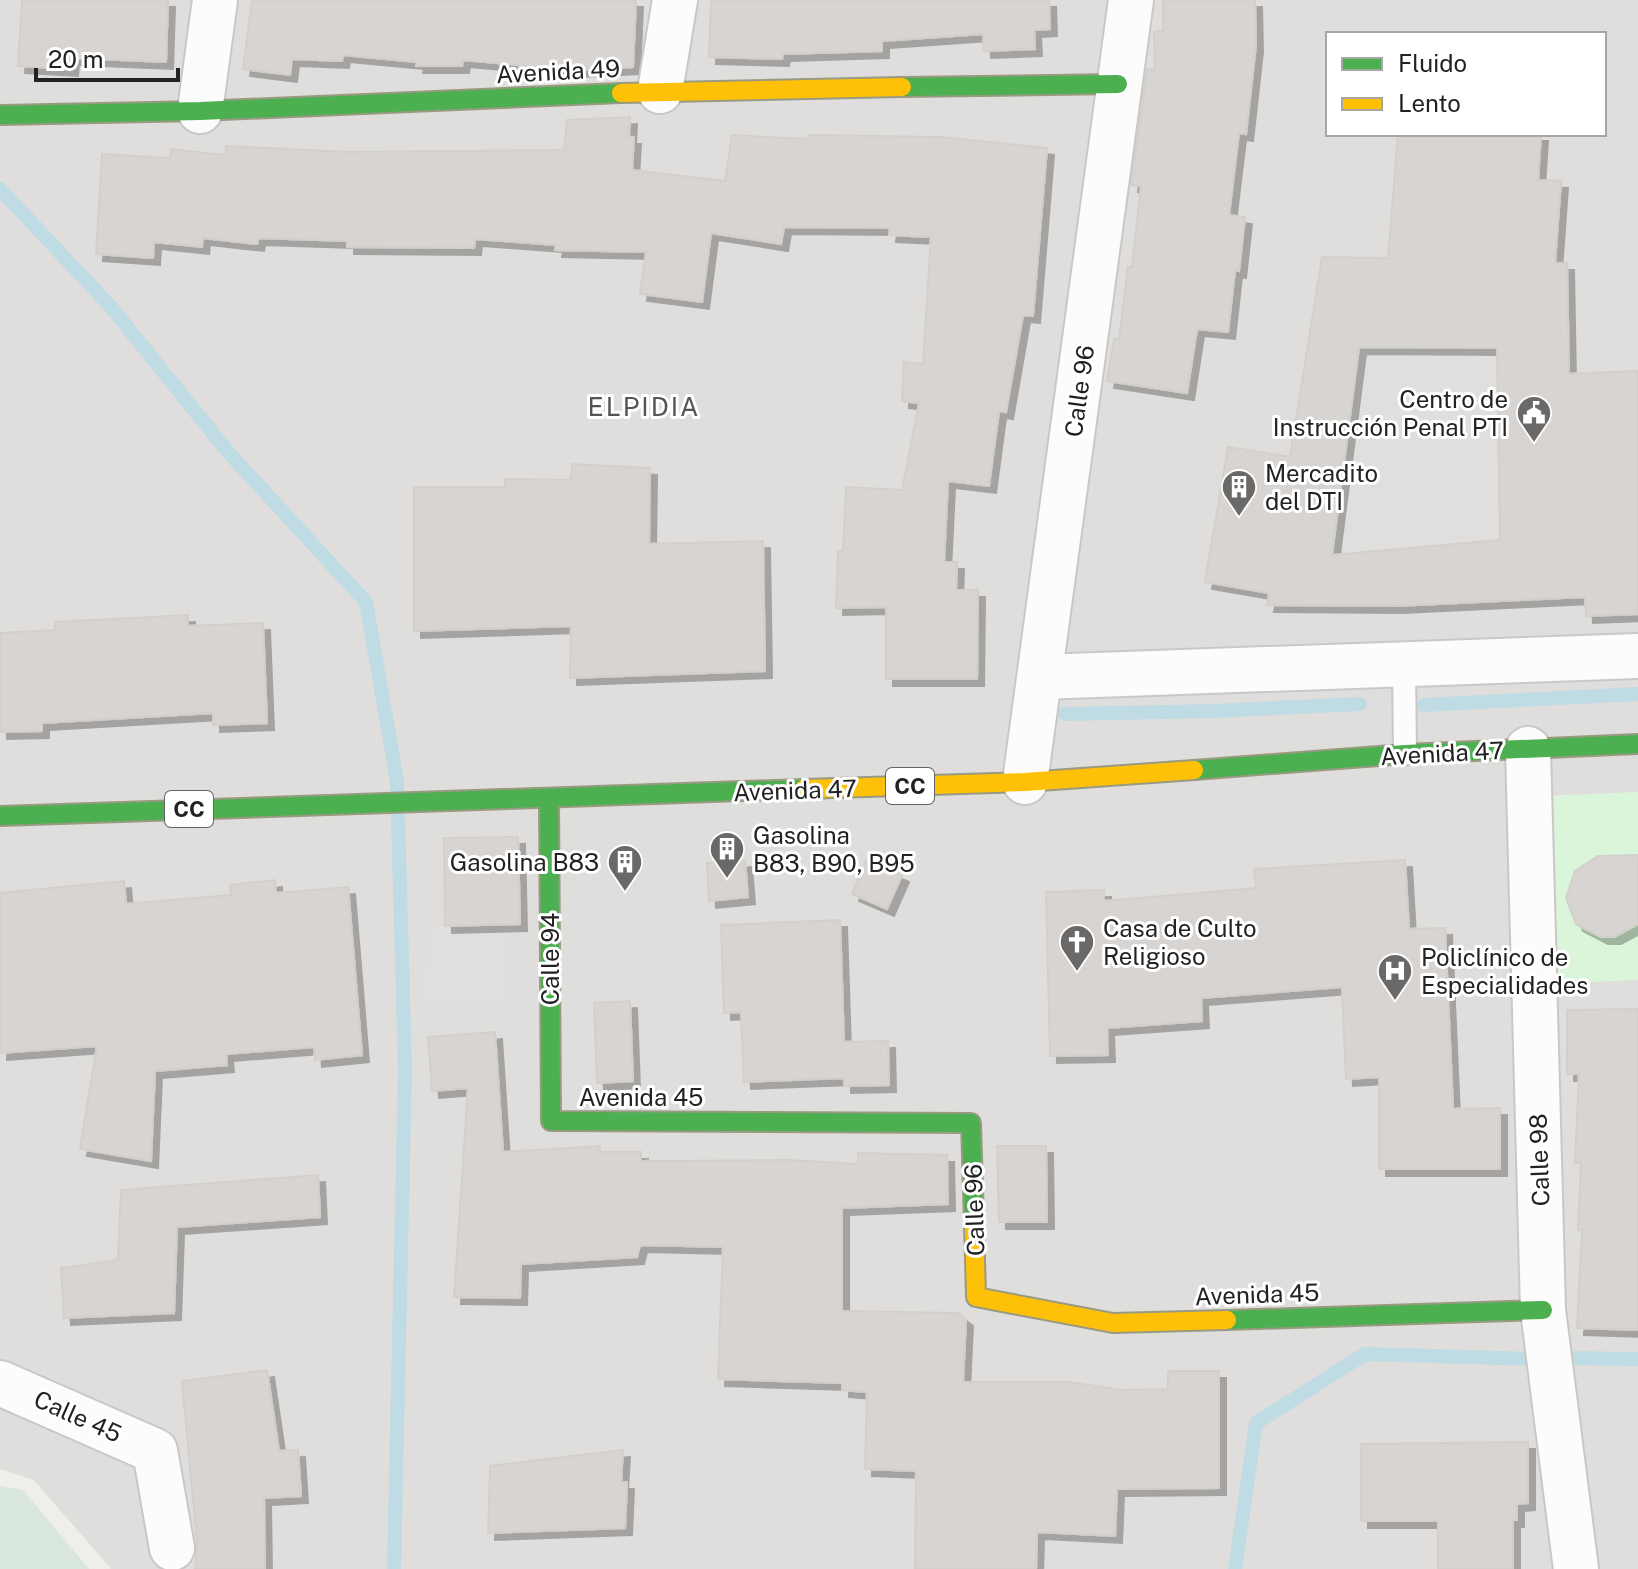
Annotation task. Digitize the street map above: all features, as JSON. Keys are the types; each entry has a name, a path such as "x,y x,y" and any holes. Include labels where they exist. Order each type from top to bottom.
{"street":[{"path":"200,111 215,0"},
{"path":"660,91 675,0"},
{"name":"Calle 96","path":"1025,782 1131,0"},
{"name":"Avenida 49","path":"0,115 200,111 660,91 1118,84"},
{"path":"1040,677 1638,656"},
{"name":"Avenida 47","path":"0,816 1025,782 1405,754 1638,744"},
{"name":"Calle 98","path":"1528,749 1543,1310 1576,1569"},
{"name":"Calle 94","path":"549,798 551,1121"},
{"name":"Avenida 45","path":"551,1121 971,1123"},
{"name":"Calle 96","path":"971,1123 976,1297"},
{"name":"Avenida 45","path":"976,1297 1113,1323 1543,1310"},
{"name":"Calle 45","path":"0,1383 155,1451 172,1548"}],"lane":[{"path":"1404,664 1405,754"}],"shaded area":[{"path":"0,0 1638,0 1638,1569 111,1569 34,1480 0,1469"},
{"path":"1359,347 1497,348 1500,540 1332,555"},
{"path":"431,931 502,933 502,999 425,1001"},
{"path":"0,1486 23,1490 89,1569 0,1569"}],"green space":[{"path":"1638,792 1638,980 1548,984 1542,796"}],"building":[{"path":"22,0 168,0 166,62 72,58 71,69 18,66"},
{"path":"252,0 636,0 633,67 572,70 463,60 462,66 416,66 417,62 343,55 342,61 292,59 290,75 243,69"},
{"path":"711,0 1049,0 1050,29 1034,30 1035,49 984,51 983,34 882,41 882,51 783,54 782,59 709,57"},
{"path":"1163,0 1255,0 1256,45 1246,134 1239,133 1229,215 1245,217 1239,271 1235,270 1228,332 1197,329 1187,393 1107,381 1114,339 1119,339 1128,267 1132,267 1141,186 1131,185 1147,69 1155,70 1154,32 1163,31"},
{"path":"630,117 629,137 634,137 632,170 725,181 732,135 809,139 810,135 941,137 1047,148 1033,316 1023,315 1006,412 999,411 989,486 948,481 944,562 957,562 956,590 978,590 977,679 886,679 886,607 836,608 838,551 843,551 846,487 902,490 919,403 902,401 904,362 923,364 931,237 889,235 890,228 784,227 781,244 711,233 702,302 640,294 646,252 555,250 556,245 475,239 474,248 347,247 347,241 258,238 257,244 203,238 202,247 154,242 153,258 96,254 102,154 170,158 171,149 225,155 226,146 349,152 564,150 567,120"},
{"path":"1398,136 1541,136 1538,180 1561,181 1555,263 1567,263 1569,374 1638,371 1638,614 1586,616 1585,597 1396,606 1267,605 1269,593 1205,582 1228,447 1290,457 1322,257 1388,258","holes":["1359,347 1497,348 1500,540 1332,555"]},
{"path":"572,464 650,468 649,544 763,541 765,671 570,678 571,626 414,631 414,487 505,487 505,479 571,480"},
{"path":"188,615 188,626 263,623 267,723 213,725 213,713 42,723 42,731 0,732 0,633 55,630 55,622"},
{"path":"518,837 520,924 445,926 444,838"},
{"path":"1638,855 1638,924 1614,937 1601,937 1576,924 1566,898 1575,871 1598,856"},
{"name":"Gasolina B83, B90, B95","path":"745,860 748,897 709,901 707,863"},
{"path":"866,860 902,875 887,909 852,894"},
{"path":"1405,860 1409,929 1445,928 1453,1109 1500,1108 1500,1169 1379,1169 1379,1077 1346,1079 1342,987 1201,998 1202,1021 1107,1028 1108,1055 1050,1056 1046,892 1104,890 1104,901 1256,888 1254,869"},
{"path":"275,880 276,893 348,887 362,1055 315,1060 314,1047 226,1054 227,1065 155,1071 151,1161 80,1149 97,1046 0,1053 0,893 124,881 126,904 231,895 230,885"},
{"path":"840,920 844,1042 888,1041 889,1085 844,1086 844,1078 744,1082 741,1012 724,1013 721,925"},
{"path":"630,1001 633,1081 597,1083 594,1003"},
{"path":"1638,1009 1638,1330 1577,1328 1582,1230 1578,1230 1581,1163 1575,1163 1579,1074 1567,1074 1567,1010"},
{"path":"495,1032 503,1152 600,1146 600,1152 641,1152 641,1161 790,1160 858,1164 858,1153 947,1155 948,1204 842,1208 842,1311 958,1313 966,1319 963,1382 1069,1382 1122,1390 1168,1389 1168,1371 1219,1371 1219,1488 1117,1489 1115,1536 1037,1532 1036,1569 915,1569 916,1471 865,1469 867,1392 842,1390 842,1383 718,1379 723,1247 640,1245 637,1257 521,1264 520,1298 454,1297 468,1088 432,1091 428,1037"},
{"path":"997,1146 1046,1146 1047,1222 999,1222"},
{"path":"318,1175 320,1217 177,1227 174,1313 64,1318 61,1268 118,1260 121,1190"},
{"path":"267,1370 279,1451 298,1450 301,1496 264,1498 265,1569 195,1569 197,1544 182,1381"},
{"path":"1528,1442 1528,1503 1517,1504 1517,1520 1513,1520 1513,1569 1438,1569 1438,1521 1361,1521 1361,1444"},
{"path":"623,1450 621,1482 627,1482 625,1528 488,1533 490,1466"}],"waterway":[{"path":"0,189 111,307 228,452 366,602 397,781 405,1069 394,1569"},
{"path":"1424,705 1638,694"},
{"path":"1065,714 1360,704"},
{"path":"1235,1569 1256,1423 1365,1354 1537,1359"},
{"path":"1563,1358 1638,1359"}],"traffic: fast":[{"path":"902,87 1118,84"},
{"path":"0,115 200,111 621,93"},
{"path":"1194,770 1405,754 1638,744"},
{"path":"0,816 804,789"},
{"path":"549,798 551,1121 971,1123 974,1223"},
{"path":"1227,1320 1543,1310"}],"traffic: slow":[{"path":"621,93 902,87"},
{"path":"804,789 1025,782 1194,770"},
{"path":"974,1223 976,1297 1113,1323 1227,1320"}],"place":[{"name":"Centro de Instrucción Penal PTI","path":"1534,444"},
{"name":"Mercadito del DTI","path":"1239,518"},
{"name":"Gasolina B83, B90, B95","path":"727,880"},
{"name":"Gasolina B83","path":"625,893"},
{"name":"Casa de Culto Religioso","path":"1077,973"},
{"name":"Policlínico de Especialidades","path":"1395,1002"}],"district":[{"name":"ELPIDIA","path":"644,406"}]}
